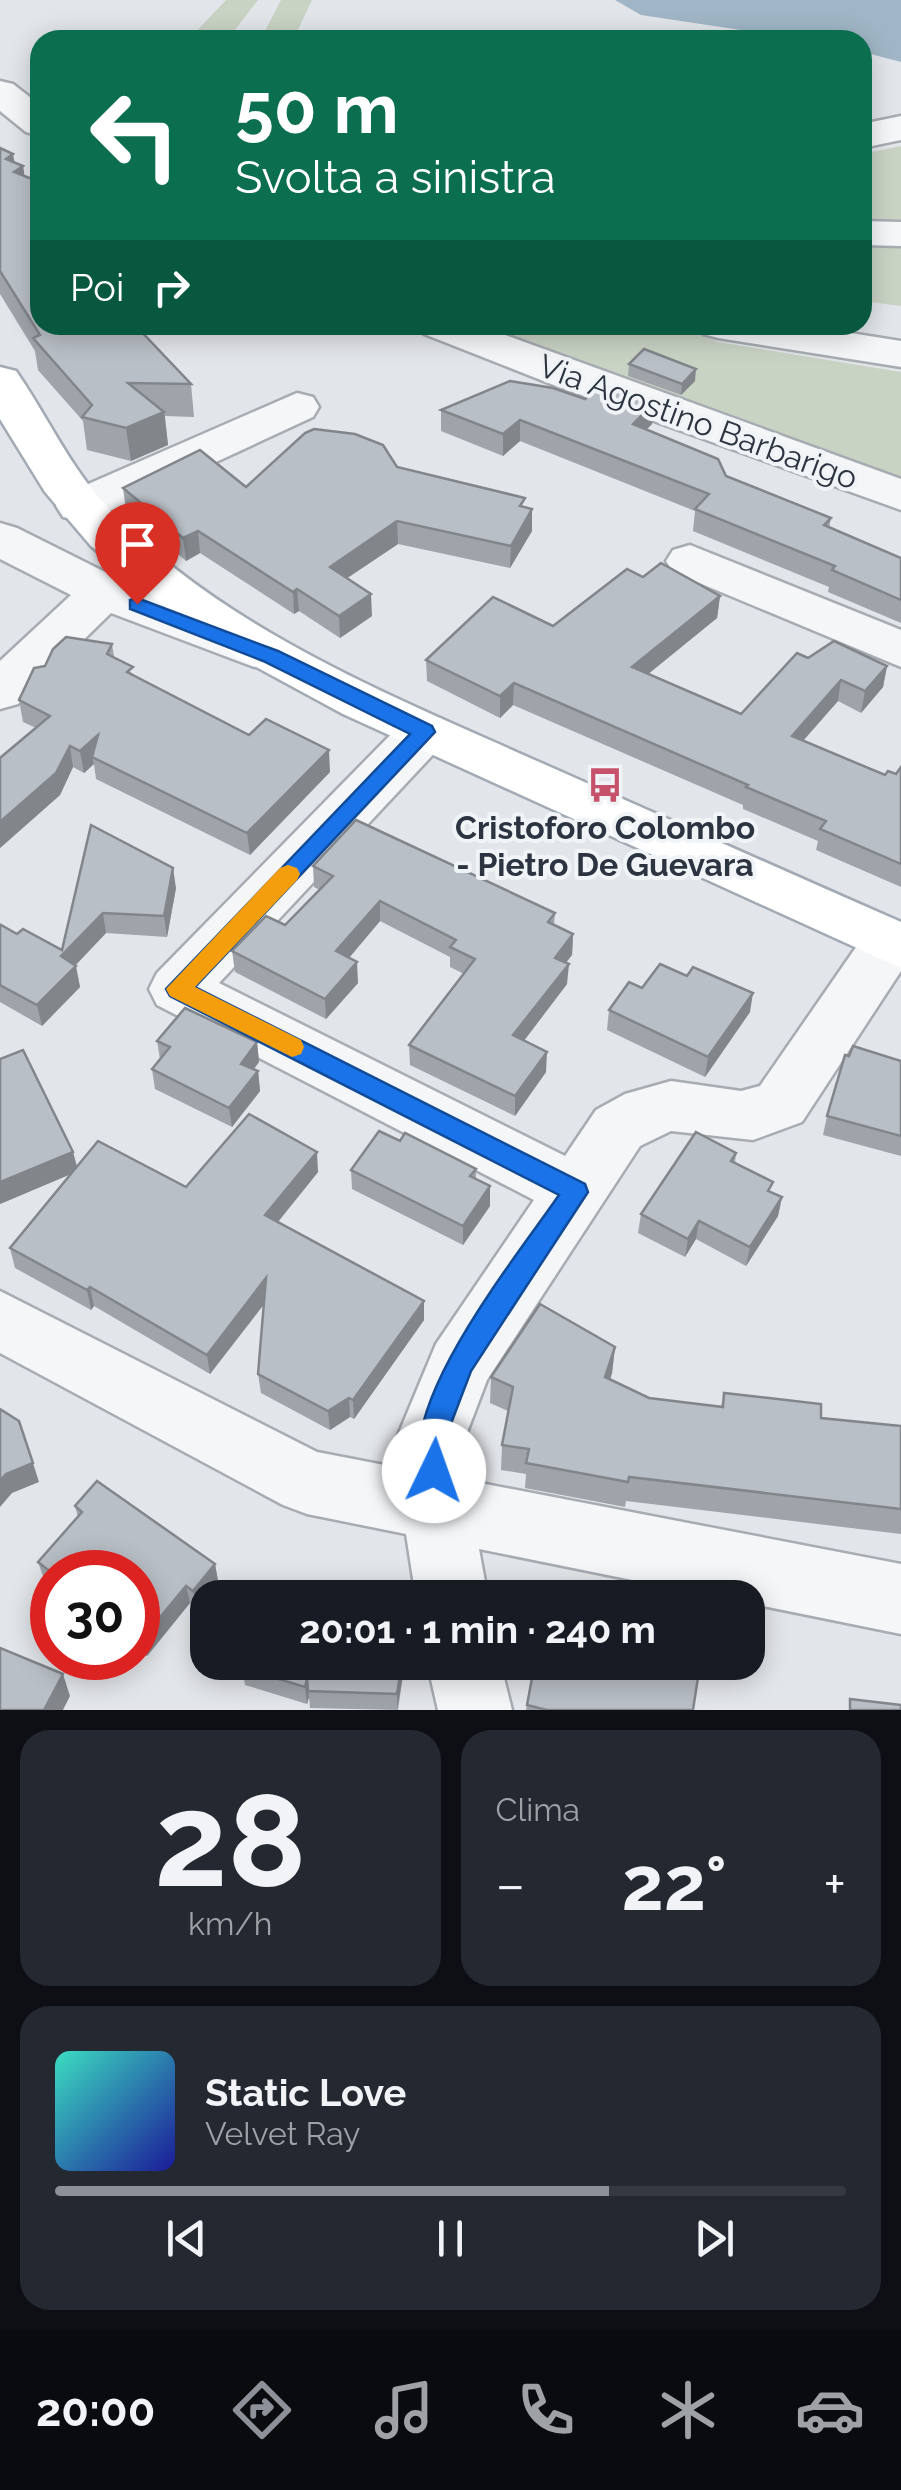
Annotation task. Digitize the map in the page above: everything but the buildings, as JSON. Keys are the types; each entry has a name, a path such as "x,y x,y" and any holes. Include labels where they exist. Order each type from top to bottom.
{"main road":[{"path":"0,380 49,463 80,506 107,534 186,600 271,656 424,732 895,944"}],"street":[{"path":"0,87 30,92"},
{"path":"0,87 30,115"},
{"path":"872,134 901,128"},
{"path":"872,233 901,234"},
{"path":"872,311 901,315"},
{"name":"Via Agostino Barbarigo","path":"466,335 901,496"},
{"path":"781,335 901,354"},
{"path":"80,506 297,407"},
{"path":"0,540 104,592 271,656"},
{"path":"690,561 901,650"},
{"path":"0,691 104,592"},
{"path":"424,732 178,989 576,1192"},
{"path":"449,1580 436,1508 432,1434 459,1365 618,1128 642,1112 678,1106 758,1117 781,1104 895,944"},
{"path":"0,1320 307,1482 901,1599"},
{"path":"468,1680 475,1710"}],"green space":[{"path":"226,0 258,0 235,30 198,30"},
{"path":"281,0 312,0 298,30 266,29"},
{"path":"901,146 901,224 872,223 872,152"},
{"path":"872,243 901,244 901,306 872,302"},
{"path":"504,335 699,335 718,342 901,372 901,479 631,386"}],"water":[{"path":"615,0 901,0 901,62 872,54 872,30 741,30 641,15"}],"slow traffic":[{"path":"288,874 178,989 292,1047"}],"place":[{"name":"Cristoforo Colombo - Pietro De Guevara","path":"605,785"}],"route":[{"path":"137,604 271,656 424,732 178,989 576,1192 459,1365 432,1434 434,1471"}]}
